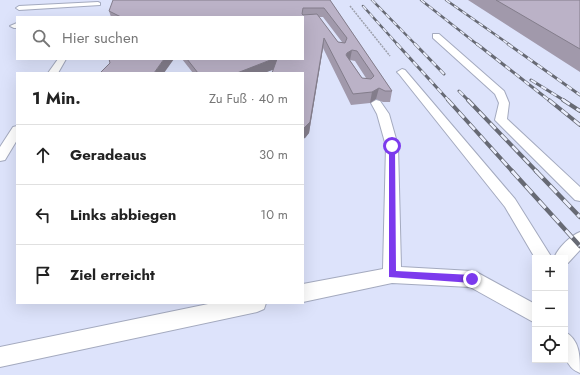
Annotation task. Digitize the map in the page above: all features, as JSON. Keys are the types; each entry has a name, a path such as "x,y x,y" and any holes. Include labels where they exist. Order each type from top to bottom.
{"lane":[{"path":"18,8 99,2"},
{"path":"94,10 99,2"},
{"path":"436,36 500,93 504,103 501,120 580,196"},
{"path":"54,72 61,60"},
{"path":"402,72 510,203 542,255"},
{"path":"376,103 383,114 392,146 392,275"},
{"path":"0,157 16,132"},
{"path":"565,255 580,239"},
{"path":"304,293 392,275 472,279 532,312"},
{"path":"0,357 252,304"},
{"path":"568,346 580,363"}],"path":[{"path":"350,6 402,72"}],"shaded area":[{"path":"0,0 580,0 580,375 0,375"}],"building":[{"path":"113,0 330,0 392,91 385,91 379,88 372,92 353,94 324,38 310,122 304,128 304,72 272,72 277,60 304,60 304,16 119,16 109,11","holes":["303,8 324,8 347,38 345,43 338,42 317,14 302,14","352,50 357,51 374,76 371,79 362,78 346,55"]},
{"path":"496,0 580,0 580,49"},
{"path":"109,60 163,60 155,72 101,72 110,63"},
{"path":"188,60 270,60 240,72 197,72"}],"railway":[{"path":"372,0 416,45"},
{"path":"421,0 478,45"},
{"path":"446,0 510,45"},
{"path":"363,6 398,45"},
{"path":"397,44 449,101"},
{"path":"415,44 444,74"},
{"path":"477,44 550,101"},
{"path":"508,44 580,95"},
{"path":"531,80 565,101"},
{"path":"459,91 468,100"},
{"path":"448,100 513,172"},
{"path":"468,100 537,172"},
{"path":"549,100 580,125"},
{"path":"563,100 580,111"},
{"path":"512,171 580,246"},
{"path":"536,171 580,217"}],"route":[{"path":"392,146 392,275 472,279"}]}
